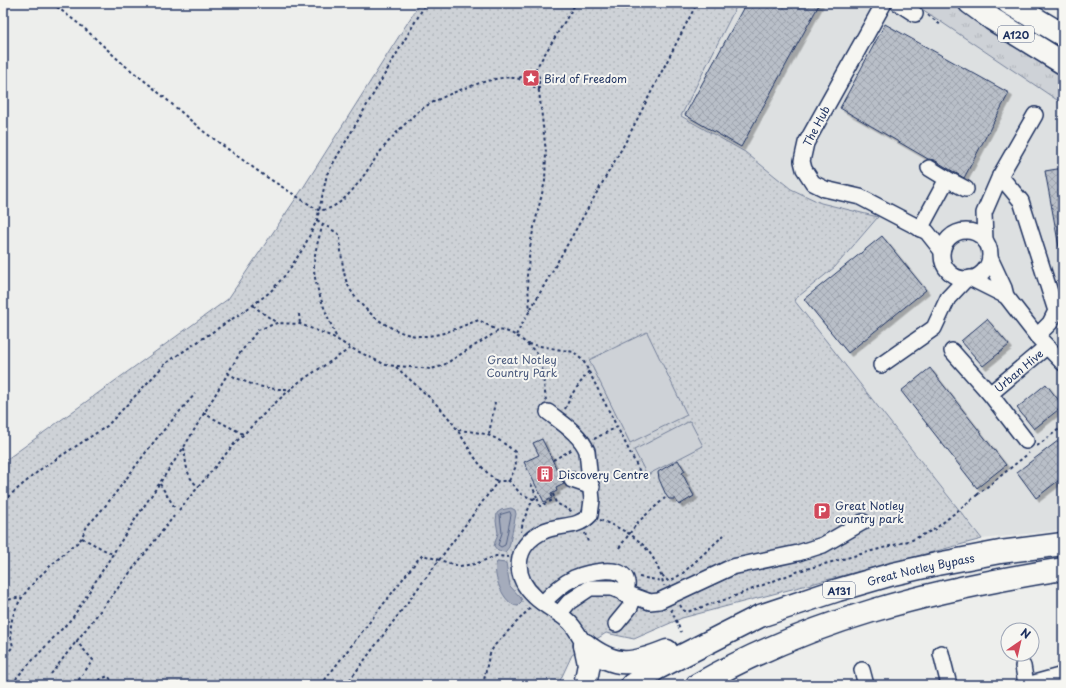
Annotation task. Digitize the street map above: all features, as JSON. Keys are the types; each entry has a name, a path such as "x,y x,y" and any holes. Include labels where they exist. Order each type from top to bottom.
{"highway":[{"name":"A120","path":"970,3 992,19 1063,63"},
{"name":"A120","path":"1010,3 1063,35"},
{"name":"Great Notley Bypass","path":"632,685 656,669 760,616 893,574 1000,552 1063,544"},
{"path":"697,685 774,647 840,620 958,588 1063,569"},
{"path":"585,645 599,656 611,661 639,662 760,616"},
{"path":"585,645 589,664 585,685"}],"street":[{"name":"The Hub","path":"884,3 806,143 802,161 804,169 813,183 825,189 860,197 924,231 942,251"},
{"path":"898,3 915,14"},
{"path":"985,241 984,213 1000,176 1035,115"},
{"path":"929,168 966,189"},
{"name":"Urban Hive","path":"990,394 1042,342 1056,310 1021,201 1000,176"},
{"path":"924,231 948,180"},
{"path":"984,213 944,244 942,251 944,265 956,276 968,278 1006,296"},
{"name":"The Hub","path":"924,231 958,233"},
{"path":"958,233 974,232 985,241 988,246 990,258 1004,288 1006,296 1042,342 1063,363"},
{"path":"881,365 934,328 948,298 968,278 983,271 990,258"},
{"path":"948,270 948,298"},
{"name":"Urban Hive","path":"952,351 990,394 1026,441"},
{"path":"553,417 584,444 587,451 592,487 592,500 575,525 543,531 529,539 522,552 518,565 527,589 540,601 564,617 585,645"},
{"path":"572,480 592,487"},
{"path":"564,617 578,601 591,595 602,593 629,596 650,602 671,591 732,567 796,554 823,545 863,522"},
{"path":"540,601 575,578 601,571 620,572 627,582 630,607 616,624"},
{"path":"941,653 949,685"},
{"path":"1023,666 1027,684 1063,675"},
{"path":"862,670 866,685"}],"path":[{"path":"52,3 84,28 123,64 203,131 262,174 318,210 325,211 341,201 361,181 380,152 416,113 455,91 497,78 519,78 528,82 539,91"},
{"path":"3,501 41,469 107,426 166,363 253,305 270,292 287,273 304,247 317,220 327,174 426,3"},
{"path":"519,78 535,70 576,3"},
{"path":"516,335 625,143 697,3"},
{"path":"530,311 526,276 531,240 545,181 546,152 539,91 539,77 535,70"},
{"path":"317,220 340,235 346,283 374,317 391,328 409,335 424,336 444,333 479,320 498,330 505,330 516,335 526,343 537,353 542,365 553,417"},
{"path":"323,224 316,248 314,269 319,290 337,340"},
{"path":"253,305 277,322"},
{"path":"299,314 300,324"},
{"path":"3,677 14,684 17,677 73,617 184,447 240,353 258,330 277,322 300,324 313,328 386,365 431,369 442,366 498,330"},
{"path":"526,343 574,352 584,362 640,472"},
{"path":"179,510 244,434 291,389 351,348"},
{"path":"395,366 447,415 458,430 471,453 491,476 496,480 509,481 521,494 533,499"},
{"path":"553,417 589,371"},
{"path":"227,374 249,385 278,390 291,389"},
{"path":"3,660 13,646 10,635 13,615 23,593 82,538 84,529 100,512 153,444 195,394"},
{"path":"489,434 496,402"},
{"path":"203,414 244,434"},
{"path":"553,494 556,503 629,533 645,545 654,558 663,581 683,610 687,612 727,600 800,571 912,540 935,529 976,494 1063,426"},
{"path":"458,430 489,434 499,439 516,452 516,466 509,481"},
{"path":"184,447 189,475 192,482 198,486"},
{"path":"346,685 440,560 496,480"},
{"path":"160,484 175,508"},
{"path":"531,484 540,506 555,499"},
{"path":"321,685 419,558 423,555 459,566 475,564 496,556 522,552 520,540 523,521 533,499 537,497"},
{"path":"619,548 629,533 665,498"},
{"path":"51,674 174,516"},
{"path":"681,632 674,618 671,591 683,573 725,534"},
{"path":"82,538 114,555"},
{"path":"636,576 663,581"},
{"path":"3,601 21,597"},
{"path":"483,685 489,656 494,646 540,601"},
{"path":"75,685 92,660 76,641"},
{"path":"95,685 99,680 108,676 115,685"}],"shaded area":[{"path":"738,3 953,3 1063,89 1063,530 982,539 794,300 835,267 878,217 821,203 791,189 745,152 681,116"}],"green space":[{"name":"Great Notley Country Park","path":"420,3 738,3 681,116 745,152 791,189 821,203 878,217 835,267 794,300 982,539 682,618 634,639 606,633 572,655 558,685 3,685 3,462 228,299 303,188"},
{"path":"913,3 954,3 1063,74 1063,104"},
{"path":"647,332 687,415 630,443 589,360"},
{"path":"690,421 703,446 647,475 634,450"}],"water":[{"path":"511,508 515,510 516,514 509,547 505,552 498,551 494,546 498,533 496,521 497,513 501,510"},
{"path":"497,562 506,563 510,586 521,598 522,602 518,606 513,605 508,601 500,588 496,574"}],"building":[{"path":"746,3 820,3 741,147 685,115"},
{"path":"885,24 1009,93 964,178 840,108"},
{"path":"1063,168 1063,247 1059,247 1045,171"},
{"path":"882,236 926,290 848,353 804,299"},
{"path":"987,319 1009,345 983,366 961,341"},
{"path":"930,368 1006,465 977,488 901,391"},
{"path":"1046,384 1063,406 1034,429 1017,408"},
{"path":"1063,437 1063,477 1036,498 1017,472"},
{"name":"Discovery Centre","path":"542,439 564,484 556,488 557,491 551,494 552,498 544,502 524,462 539,455 533,443"},
{"path":"678,460 685,471 682,473 694,496 679,505 675,499 669,499 666,495 659,479 658,472"}],"place":[{"name":"Bird of Freedom","path":"531,78"},
{"name":"Discovery Centre","path":"545,474"},
{"name":"Great Notley country park","path":"822,511"}]}
